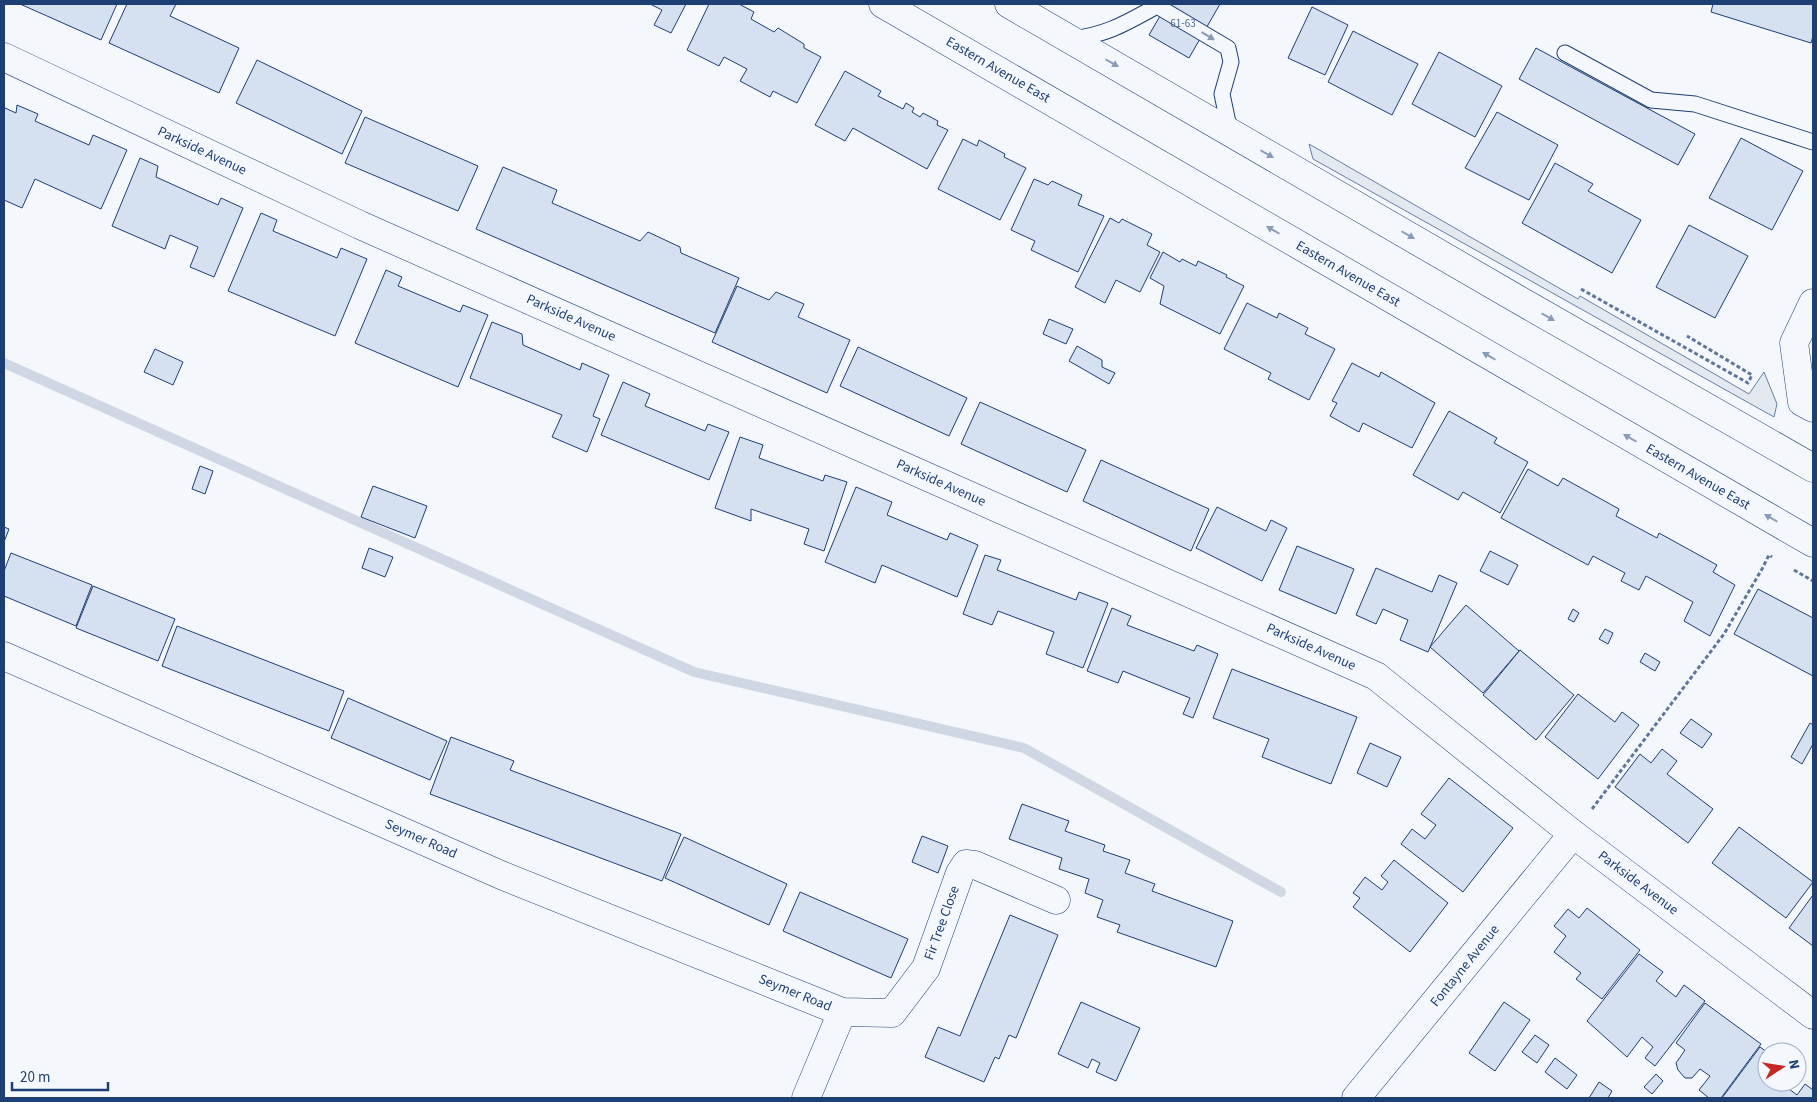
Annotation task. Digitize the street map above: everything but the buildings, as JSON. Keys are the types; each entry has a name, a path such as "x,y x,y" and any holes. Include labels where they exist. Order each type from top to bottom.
{"main road":[{"name":"Eastern Avenue East","path":"883,4 1813,543"},
{"path":"1009,4 1813,468"},
{"name":"Parkside Avenue","path":"4,57 360,225 1376,676 1574,834 1813,1015"},
{"path":"1813,303 1794,343 1802,402 1813,408"},
{"name":"Seymer Road","path":"4,656 501,875 842,1012"},
{"name":"Fontayne Avenue","path":"1356,1098 1574,834"},
{"name":"Fir Tree Close","path":"842,1012 892,1013 926,968 960,873 966,864 975,864 1056,900"},
{"path":"806,1098 842,1012"}],"lane":[{"path":"1069,39 1088,37 1114,29 1157,6 1228,48 1231,62 1222,94 1230,132"},
{"path":"1565,53 1651,100 1695,104 1813,142"}],"path":[{"path":"1581,289 1748,383 1752,374 1687,336"},
{"path":"1574,834 1724,634 1769,555 1776,559"},
{"path":"1791,568 1813,581"}],"shaded area":[{"path":"1309,144 1578,299 1580,296 1749,394 1764,372 1777,404 1774,417 1313,159"}],"waterway":[{"path":"4,363 694,672 1024,748 1281,892"}]}
